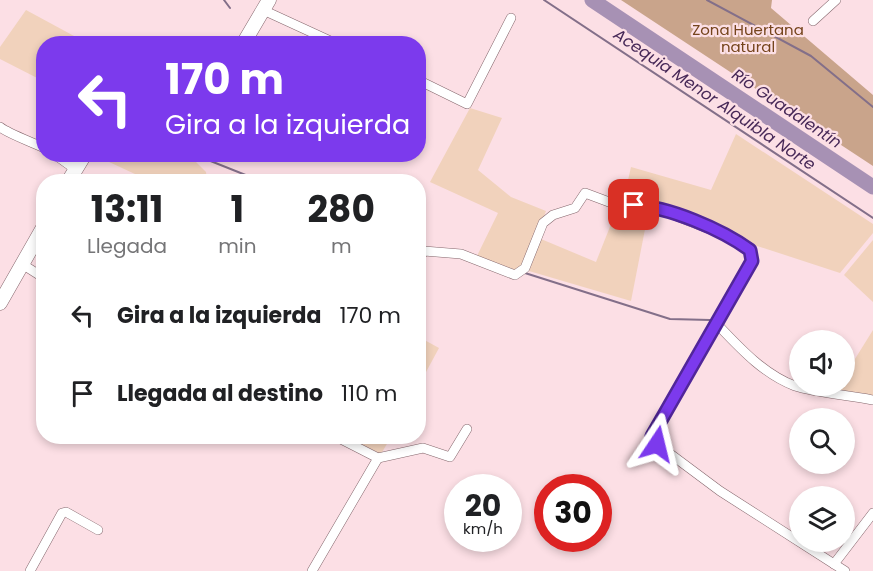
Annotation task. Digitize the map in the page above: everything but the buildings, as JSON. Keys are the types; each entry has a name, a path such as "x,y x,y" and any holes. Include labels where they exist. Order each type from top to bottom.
{"main road":[{"path":"248,36 266,5"},
{"path":"0,303 36,240"}],"street":[{"path":"813,21 836,0"},
{"path":"266,5 323,36"},
{"path":"426,84 467,104 511,18"},
{"path":"0,127 6,132 15,133 36,143"},
{"path":"60,162 69,174"},
{"path":"426,251 461,254 515,275 525,268 543,223 553,215 575,208 585,193 617,205 651,206 735,239 750,250 752,261 652,436 657,444 720,490 845,571"},
{"path":"22,264 36,273"},
{"path":"716,323 745,353 773,375 797,386 873,400"},
{"path":"351,444 378,458 423,448 450,457 467,429"},
{"path":"312,571 378,458"},
{"path":"30,571 62,513 66,512 98,530"},
{"path":"834,564 873,513"}],"shaded area":[{"path":"26,10 74,36 36,36 36,77 0,59 0,47"},
{"path":"470,108 502,118 478,170 511,197 546,211 525,268 515,275 475,260 498,213 430,182"},
{"path":"736,134 873,224 873,233 840,273 623,202 631,167 711,190"},
{"path":"109,162 196,162 206,174 135,174"},
{"path":"617,209 648,214 631,301 529,271 541,239 596,262"},
{"path":"873,240 873,302 844,275"},
{"path":"873,330 873,396 855,393 855,359"},
{"path":"426,341 439,348 426,372"},
{"path":"361,444 387,444 381,454"}],"green space":[{"name":"Zona Huertana natural","path":"621,0 772,0 771,8 873,95 873,166"}],"waterway":[{"path":"224,0 230,8"},
{"name":"Acequia Menor Alquibla Norte","path":"544,0 873,218"},
{"name":"Río Guadalentín","path":"592,0 873,187"},
{"path":"707,0 811,56 873,107"},
{"path":"213,162 243,174"},
{"path":"525,273 670,319 710,320"}],"route":[{"path":"634,205 651,206 735,239 750,250 752,261 661,417 652,436 657,444"}]}
